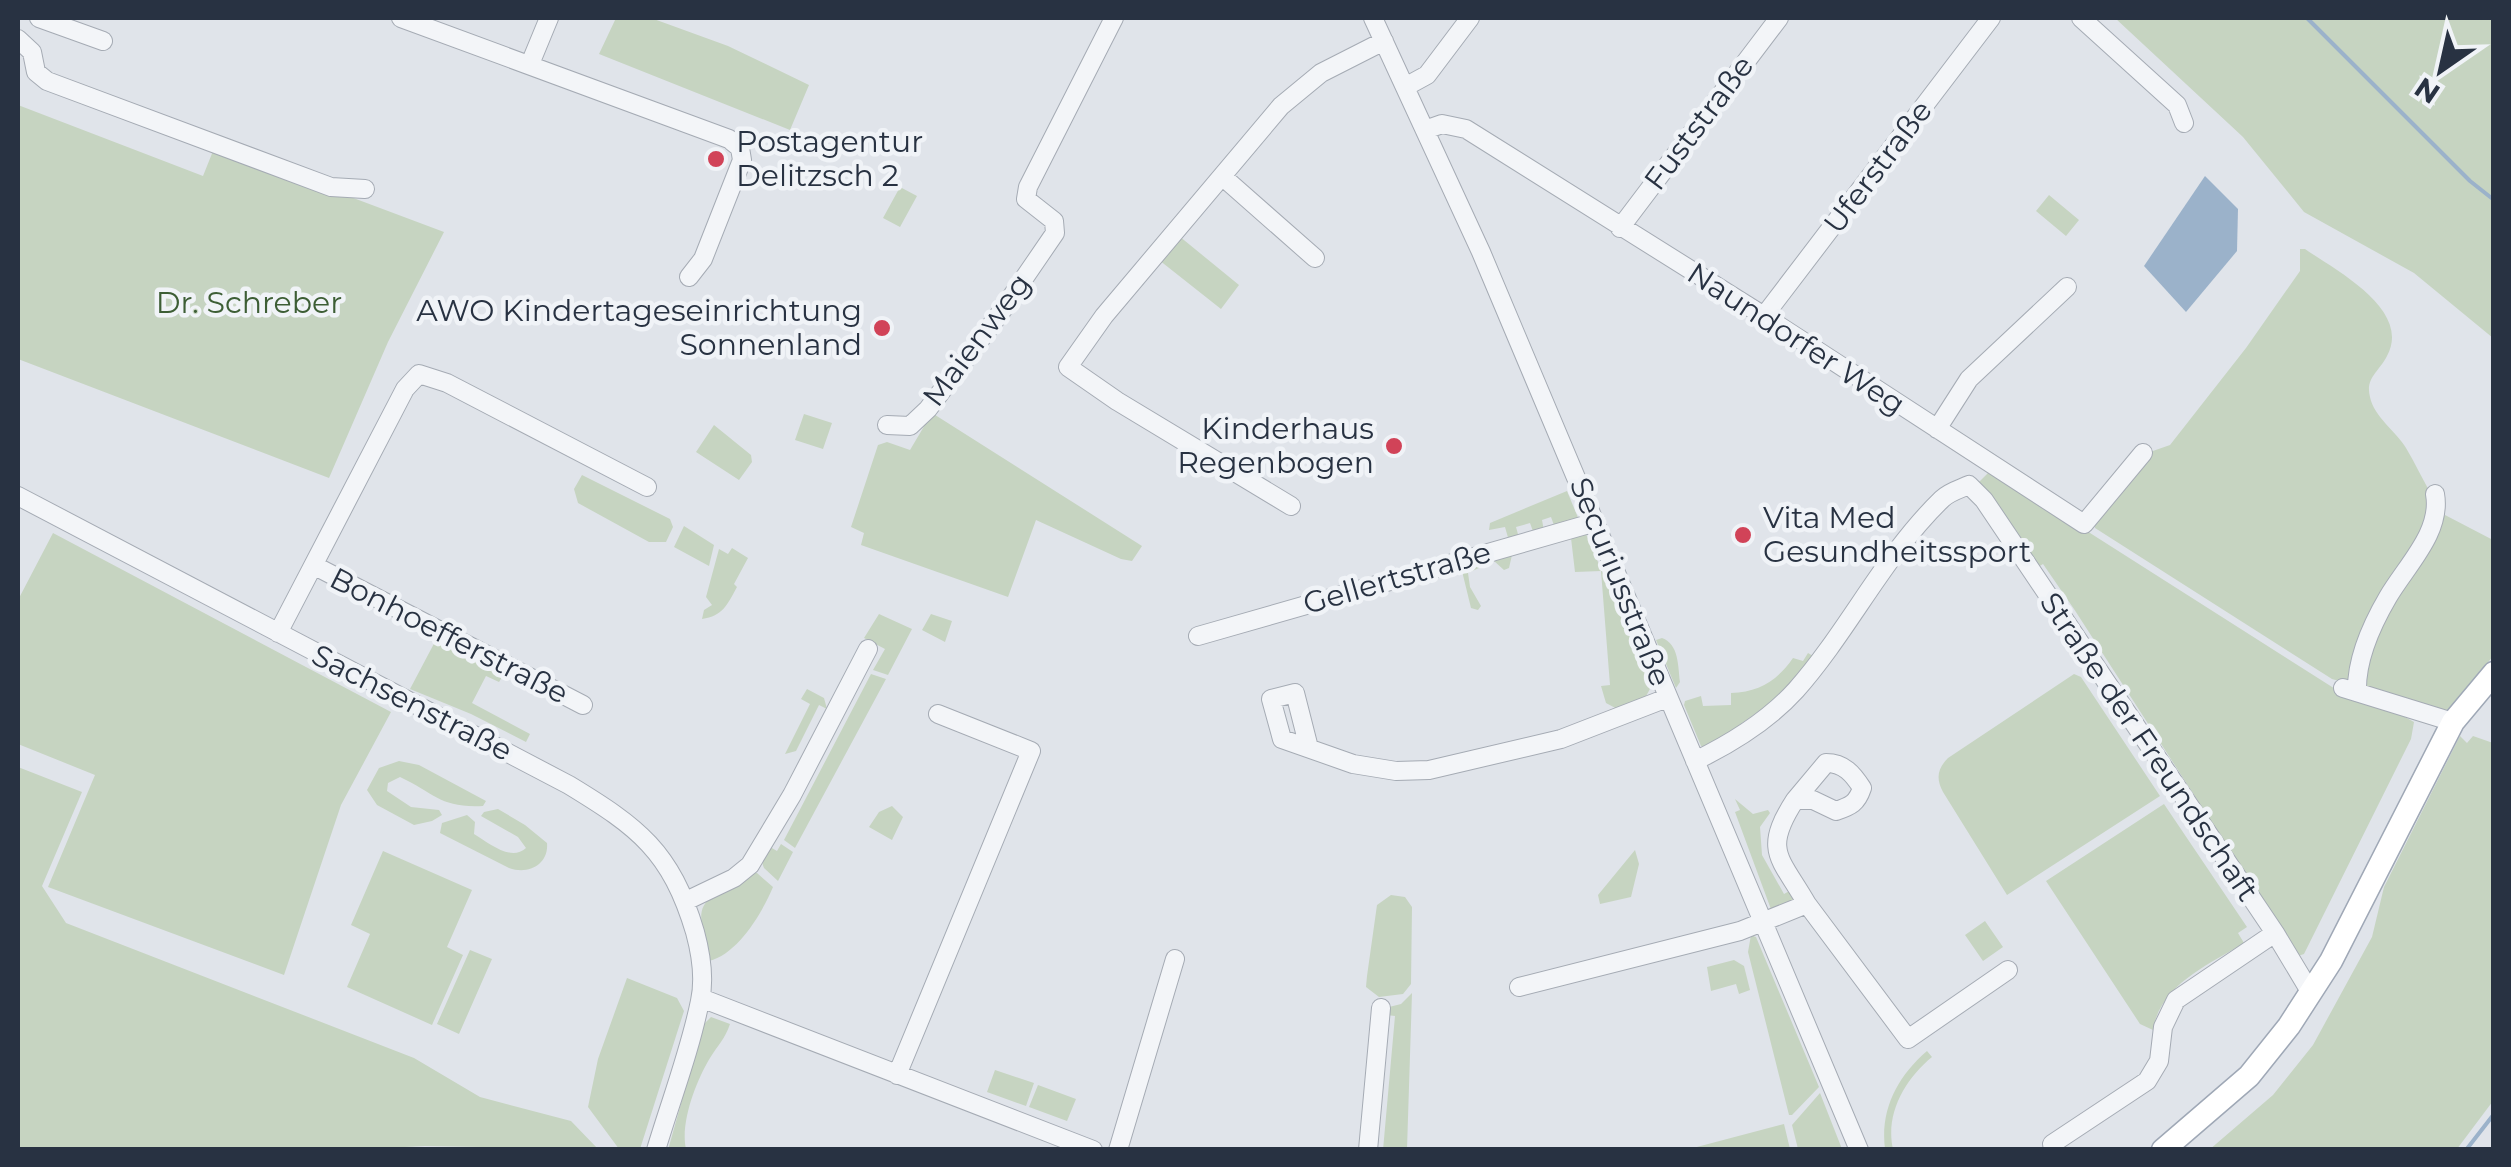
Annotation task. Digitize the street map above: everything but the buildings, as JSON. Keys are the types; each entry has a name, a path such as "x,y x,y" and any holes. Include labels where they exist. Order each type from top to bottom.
{"main road":[{"path":"2163,1150 2249,1076 2311,993 2453,722 2494,673"}],"street":[{"path":"38,18 104,41"},
{"path":"401,18 729,139 740,148 742,160 703,260 689,277"},
{"path":"530,64 548,18"},
{"name":"Maienweg","path":"887,425 910,426 928,408 1055,233 1054,221 1026,199 1028,187 1114,18"},
{"name":"Securiusstraße","path":"1373,18 1596,522 1859,1150"},
{"path":"1405,87 1427,75 1470,18"},
{"name":"Fuststraße","path":"1620,228 1779,18"},
{"name":"Uferstraße","path":"1764,316 1991,18"},
{"path":"2081,18 2177,106 2184,123"},
{"path":"18,40 32,52 36,72 47,81 331,187 364,189"},
{"path":"1291,506 1068,367 1104,316 1280,106 1321,73 1384,41"},
{"name":"Naundorfer Weg","path":"1425,130 1442,124 1466,129 2084,524 2143,453"},
{"path":"1223,177 1315,258"},
{"path":"1937,429 1969,380 2068,287"},
{"path":"278,634 405,388 419,374 447,382 647,487"},
{"name":"Straße der Freundschaft","path":"1694,761 1762,722 1779,707 1822,658 1886,566 1932,510 1944,496 1969,484 1984,500 2275,933 2311,993"},
{"path":"2435,494 2435,518 2428,536 2386,600 2350,690 2453,722"},
{"name":"Sachsenstraße","path":"18,496 569,785 620,816 659,852 686,901 702,968 701,998 656,1150"},
{"name":"Gellertstraße","path":"1198,636 1596,522"},
{"name":"Bonhoefferstraße","path":"315,566 583,705"},
{"path":"686,901 734,878 750,865 792,795 868,649"},
{"path":"1309,748 1353,764 1396,771 1429,770 1562,738 1667,698"},
{"path":"898,1075 1031,751 938,714"},
{"path":"1795,800 1779,824 1775,839 1778,854 1807,904 1908,1039 2008,970"},
{"path":"1519,987 1764,923 1807,904"},
{"path":"2052,1144 2147,1081 2159,1061 2162,1028 2176,1000 2275,933"},
{"path":"1118,1150 1175,959"},
{"path":"701,998 1092,1150"},
{"path":"1368,1150 1382,1008"}],"green space":[{"path":"616,18 651,18 728,46 809,85 790,130 599,54"},
{"path":"2115,18 2493,18 2493,338 2414,273 2304,212 2243,137"},
{"name":"Dr. Schreber","path":"18,105 203,176 215,146 444,232 388,342 329,478 18,359"},
{"path":"900,187 917,196 900,227 883,218"},
{"path":"2049,195 2079,220 2066,236 2036,211"},
{"path":"1179,236 1239,285 1221,309 1159,260"},
{"path":"2300,249 2352,280 2389,323 2392,339 2387,356 2369,390 2376,411 2406,448 2432,496 2418,551 2445,515 2493,540 2493,656 2450,710 2434,709 2332,679 2095,528 2094,522 2150,452 2170,445 2246,348 2300,271"},
{"path":"932,413 1142,546 1132,561 1036,520 1008,597 861,545 864,533 851,527 878,445 887,442 910,450"},
{"path":"804,414 832,423 823,449 795,440"},
{"path":"714,425 751,455 752,462 739,480 696,452"},
{"path":"1991,470 2351,699 2392,710 2414,722 2411,739 2304,954 2298,956 2043,564 2035,569 1978,483"},
{"path":"582,475 670,519 673,527 666,542 649,542 578,503 574,489"},
{"path":"1567,491 1579,520 1555,528 1551,517 1542,520 1544,531 1534,534 1530,523 1516,527 1519,538 1509,541 1505,527 1489,530 1490,523"},
{"path":"684,526 714,545 709,566 674,547"},
{"path":"1584,529 1651,687 1645,698 1619,710 1606,703 1601,686 1610,685 1601,571 1575,572 1571,538 1574,531"},
{"path":"53,533 391,712 341,805 284,975 48,887 95,775 18,744 18,600"},
{"path":"732,548 748,558 734,584 737,587 720,612 702,619 704,610 712,605 706,597 719,549 728,554"},
{"path":"1512,555 1509,568 1504,570 1494,561 1468,573 1470,587 1481,606 1478,610 1471,608 1461,567"},
{"path":"879,614 912,629 888,675 873,670 885,649 864,638"},
{"path":"931,614 952,621 945,642 922,630"},
{"path":"438,636 506,671 499,682 486,676 472,703 530,734 526,742 410,689"},
{"path":"1662,638 1672,645 1677,656 1680,682 1676,688 1656,640"},
{"path":"1808,653 1813,656 1776,699 1707,748 1701,746 1685,701 1701,696 1703,706 1731,705 1731,693 1766,684 1793,658 1803,661"},
{"path":"871,674 886,679 795,848 784,840"},
{"path":"2074,674 2081,677 2160,796 2007,895 1943,792 1940,770 1948,758"},
{"path":"807,689 824,698 827,709 819,705 796,751 785,754 810,704 801,699"},
{"path":"2460,736 2467,743 2473,736 2493,743 2493,1101 2457,1149 2209,1150 2273,1095 2313,1045 2372,937 2384,887"},
{"path":"399,761 419,765 486,801 483,806 457,805 400,777 388,783 387,791 411,807 439,810 442,815 414,825 377,805 367,790 379,768"},
{"path":"18,767 82,792 42,886 66,923 414,1058 480,1097 571,1121 598,1149 18,1149"},
{"path":"1735,799 1753,814 1768,810 1770,813 1760,827 1762,855 1784,894 1793,889 1796,893 1794,904 1772,912 1735,812 1740,810"},
{"path":"2164,804 2247,927 2238,933 2244,943 2175,988 2157,1014 2153,1030 2140,1024 2046,881"},
{"path":"892,806 903,817 892,840 869,827 879,812"},
{"path":"498,809 547,843 545,857 536,866 523,870 509,868 440,833 442,823 467,815 475,822 474,834 500,850 520,852 526,848 518,837 481,816"},
{"path":"781,844 793,852 778,881 761,860 770,847 777,851"},
{"path":"1635,850 1639,864 1631,897 1600,904 1598,895"},
{"path":"383,851 472,890 447,947 463,955 432,1025 347,987 370,934 351,925"},
{"path":"751,872 773,887 756,920 739,941 709,961 701,914 704,905"},
{"path":"1391,895 1405,897 1412,907 1411,984 1403,994 1379,997 1366,987 1367,976 1377,905"},
{"path":"1985,921 2003,947 1983,961 1965,935"},
{"path":"1751,935 1756,937 1819,1087 1792,1115 1748,952"},
{"path":"470,950 492,959 459,1034 437,1024"},
{"path":"1734,960 1744,966 1750,990 1739,994 1736,984 1711,991 1707,967"},
{"path":"627,978 677,998 684,1011 640,1149 619,1149 588,1107 598,1059"},
{"path":"1412,993 1407,1149 1383,1150 1395,1016 1386,1015 1389,1007 1401,1004"},
{"path":"711,1017 730,1024 695,1090 685,1127 686,1149 668,1150 703,1025"},
{"path":"1927,1051 1932,1057 1899,1098 1892,1123 1893,1149 1885,1149 1885,1121 1893,1095"},
{"path":"995,1070 1034,1083 1026,1106 987,1092"},
{"path":"1038,1085 1076,1099 1067,1121 1029,1107"},
{"path":"1820,1093 1842,1149 1798,1149 1792,1125"},
{"path":"1784,1124 1790,1149 1693,1149 1693,1148"}],"water":[{"path":"2205,176 2238,209 2237,251 2186,312 2144,266"}],"waterway":[{"path":"2307,18 2470,181 2494,200"},
{"path":"2466,1150 2494,1114"}],"place":[{"name":"Postagentur Delitzsch 2","path":"716,159"},
{"name":"AWO Kindertageseinrichtung Sonnenland","path":"882,328"},
{"name":"Kinderhaus Regenbogen","path":"1394,446"},
{"name":"Vita Med Gesundheitssport","path":"1743,535"}]}
